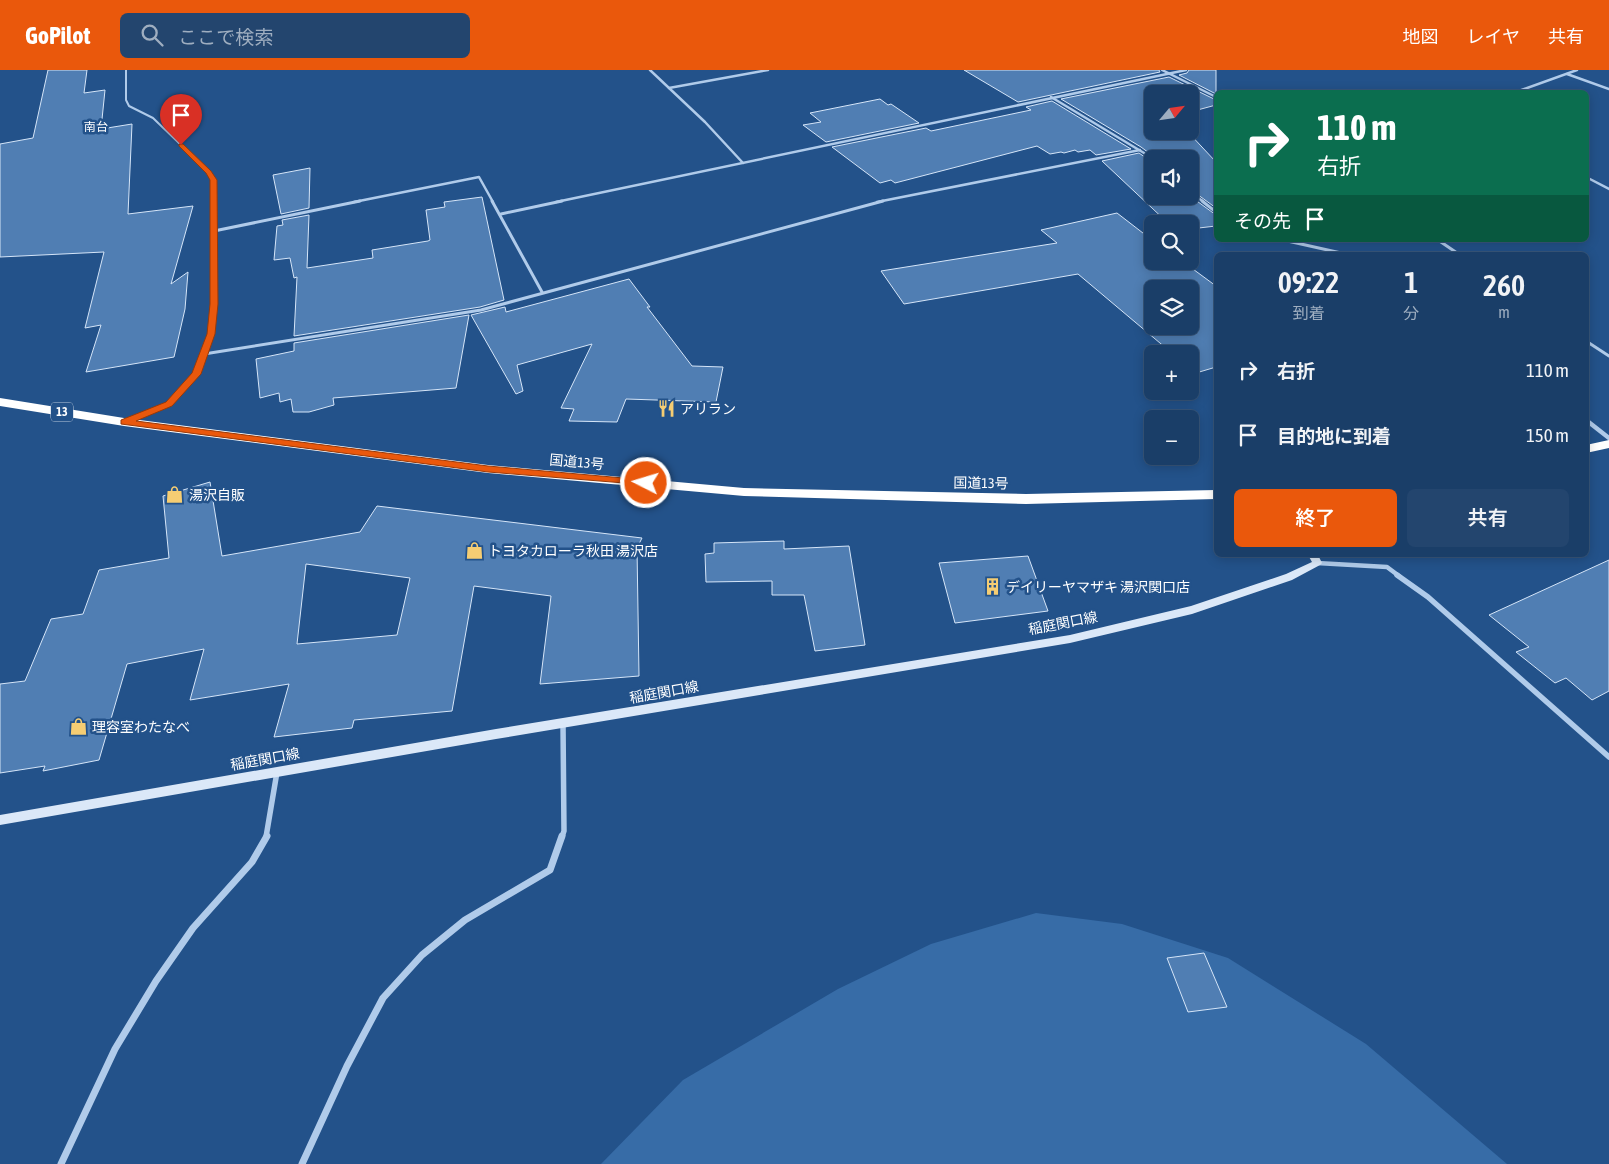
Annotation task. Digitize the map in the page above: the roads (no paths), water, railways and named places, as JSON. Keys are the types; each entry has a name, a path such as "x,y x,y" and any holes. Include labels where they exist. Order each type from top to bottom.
{"highway":[{"name":"国道13号","path":"0,402 124,422 488,469 744,492 1026,499 1214,495"},
{"path":"1589,448 1609,444"}],"main road":[{"name":"稲庭関口線","path":"0,820 1070,639 1192,610 1289,577 1315,559"}],"street":[{"path":"650,70 743,162"},
{"path":"669,88 768,70"},
{"path":"1162,70 1214,95"},
{"path":"501,214 1050,97 1186,70"},
{"path":"1521,90 1577,70"},
{"path":"1566,73 1609,89"},
{"path":"1050,97 1144,153"},
{"path":"204,354 252,345 417,322 481,310 874,204 1140,150"},
{"path":"214,230 479,177 501,214 542,292"},
{"path":"1589,178 1609,189"},
{"path":"124,422 169,404 196,374 204,354 211,334 214,304 213,180"},
{"path":"1199,199 1214,210"},
{"path":"1292,242 1337,252"},
{"path":"1441,242 1456,252"},
{"path":"1589,343 1609,356"},
{"path":"1589,422 1609,438"},
{"path":"1315,559 1387,567 1428,597 1609,757"},
{"path":"302,1164 346,1066 383,998 422,955 465,920 550,870 564,831 563,724"},
{"path":"61,1164 115,1049 156,981 193,928 252,862 260,848 267,835 277,772"}],"lane":[{"path":"126,70 126,100 129,106 153,118 209,172 213,180"}],"place":[{"name":"アリラン","path":"666,409"},
{"name":"湯沢自販","path":"175,495"},
{"name":"トヨタカローラ秋田 湯沢店","path":"474,551"},
{"name":"デイリーヤマザキ 湯沢関口店","path":"992,587"},
{"name":"理容室わたなべ","path":"78,727"}],"district":[{"name":"南台","path":"96,127"}]}
